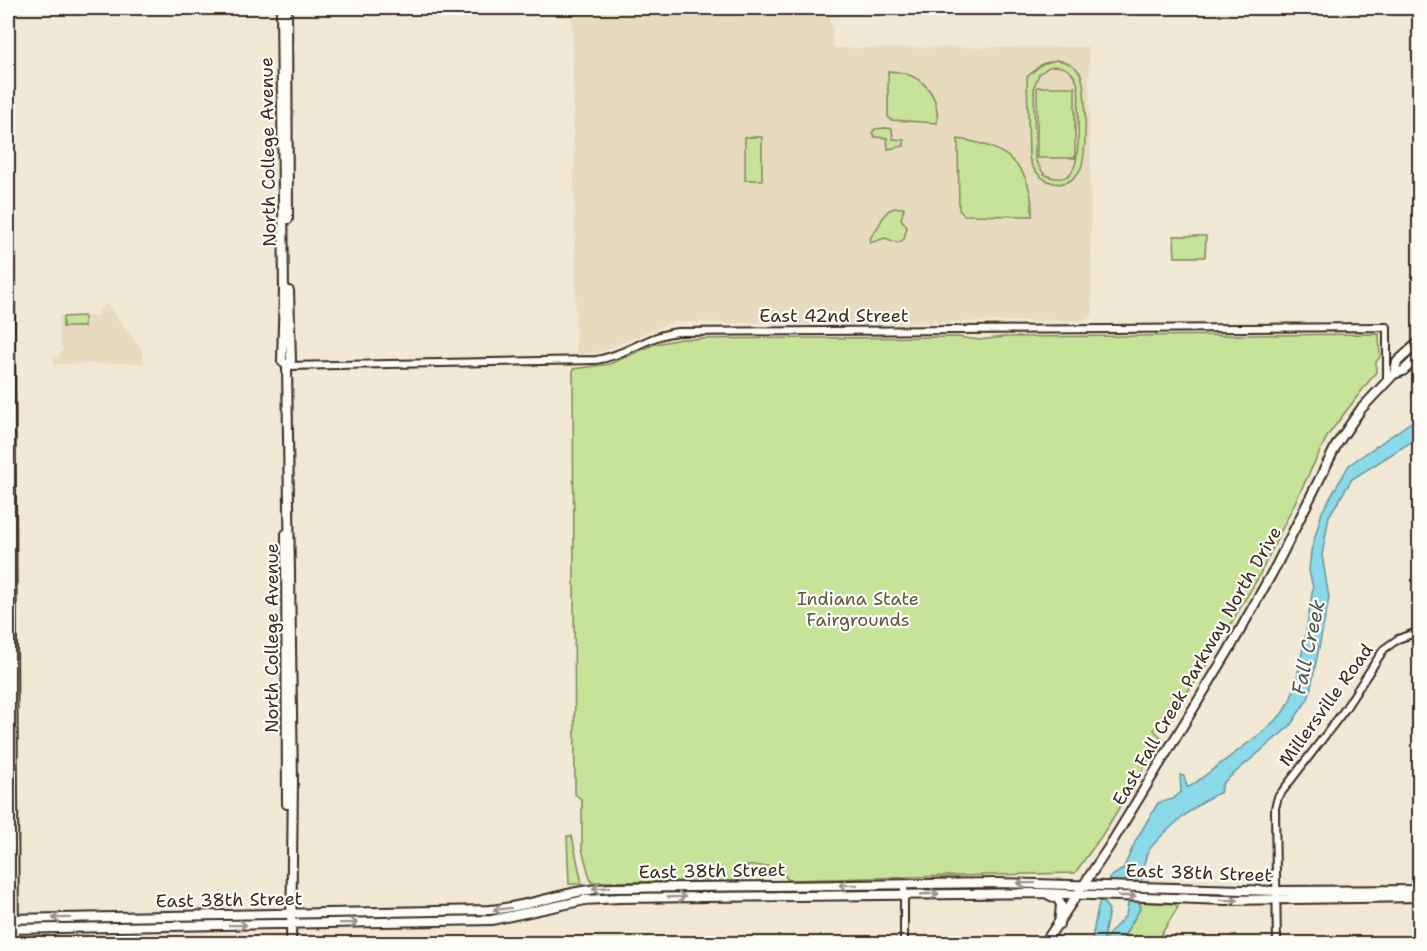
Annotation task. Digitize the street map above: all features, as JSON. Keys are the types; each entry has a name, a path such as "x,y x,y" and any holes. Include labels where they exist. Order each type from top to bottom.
{"main road":[{"name":"North College Avenue","path":"281,8 284,283 282,361 287,366"},
{"name":"North College Avenue","path":"287,8 291,361 287,366 288,425 285,442 287,838 290,850 291,944"},
{"path":"8,53 10,929 14,944"},
{"name":"East Fall Creek Parkway North Drive","path":"1394,374 1397,362 1419,341"},
{"name":"East Fall Creek Parkway North Drive","path":"1044,944 1059,925 1214,674 1276,567 1337,444 1361,409 1387,380 1403,371 1419,356"},
{"name":"East 38th Street","path":"10,919 495,910 578,891 607,888 904,884 1100,885 1177,887 1277,896 1419,897"},
{"name":"East 38th Street","path":"10,929 492,920 585,900 610,898 1039,892 1176,898 1419,890"},
{"path":"1039,892 1058,899 1061,905 1059,925"}],"street":[{"name":"East 42nd Street","path":"287,366 596,360 620,353 652,337 678,332 1387,327 1387,380"},
{"name":"Millersville Road","path":"1277,896 1275,813 1281,791 1343,712 1383,651 1394,641 1419,632"},
{"path":"904,884 904,944"},
{"path":"1277,896 1278,944"}],"shaded area":[{"path":"572,8 830,8 833,48 1089,47 1092,315 1087,320 815,324 671,322 600,352 576,355"},
{"path":"104,305 107,305 143,352 144,363 54,364 54,359 63,350 58,334 59,316 96,316"}],"green space":[{"path":"1056,60 1073,66 1080,73 1084,92 1085,122 1082,163 1074,178 1059,184 1043,179 1032,166 1029,157 1027,77 1042,64","holes":["1049,67 1063,67 1072,73 1078,85 1078,150 1072,171 1066,177 1057,178 1044,174 1035,160 1034,87 1039,74"]},
{"path":"888,71 909,75 925,85 935,102 937,123 891,120 888,117"},
{"path":"1037,87 1075,87 1075,158 1037,158"},
{"path":"875,129 892,129 893,139 904,140 904,146 888,149 887,138 875,137 872,133"},
{"path":"745,137 762,137 762,180 745,180"},
{"path":"958,139 989,147 1013,161 1022,171 1028,184 1032,216 964,215 959,210"},
{"path":"904,208 901,219 907,227 904,239 898,243 885,238 870,243 870,239 886,213 892,209"},
{"path":"1174,236 1206,236 1205,257 1175,257"},
{"path":"84,316 84,327 63,327 63,317"},
{"name":"Indiana State Fairgrounds","path":"1379,334 1380,357 1376,362 1376,372 1328,435 1258,578 1198,679 1171,718 1164,716 1154,730 1162,738 1103,834 1075,873 788,880 779,870 769,866 744,866 739,881 591,882 582,849 582,800 575,794 573,369 610,364 655,344 681,339 958,337 979,340 1004,337"},
{"path":"567,836 572,836 582,884 569,884"},
{"path":"1139,902 1174,904 1178,907 1156,943 1120,944 1141,907"}],"water":[{"name":"Fall Creek","path":"1419,412 1419,437 1352,479 1329,516 1322,555 1329,598 1309,697 1290,726 1223,783 1220,793 1191,810 1150,849 1146,856 1143,873 1139,903 1141,907 1120,943 1091,944 1098,907 1109,878 1123,869 1136,840 1158,803 1173,799 1181,792 1180,775 1184,776 1187,787 1191,786 1260,734 1281,715 1289,703 1296,684 1305,638 1313,587 1309,571 1311,551 1322,512 1349,465 1417,418","holes":["1126,880 1130,894 1126,915 1103,941 1109,910 1104,903 1115,886"]}]}
